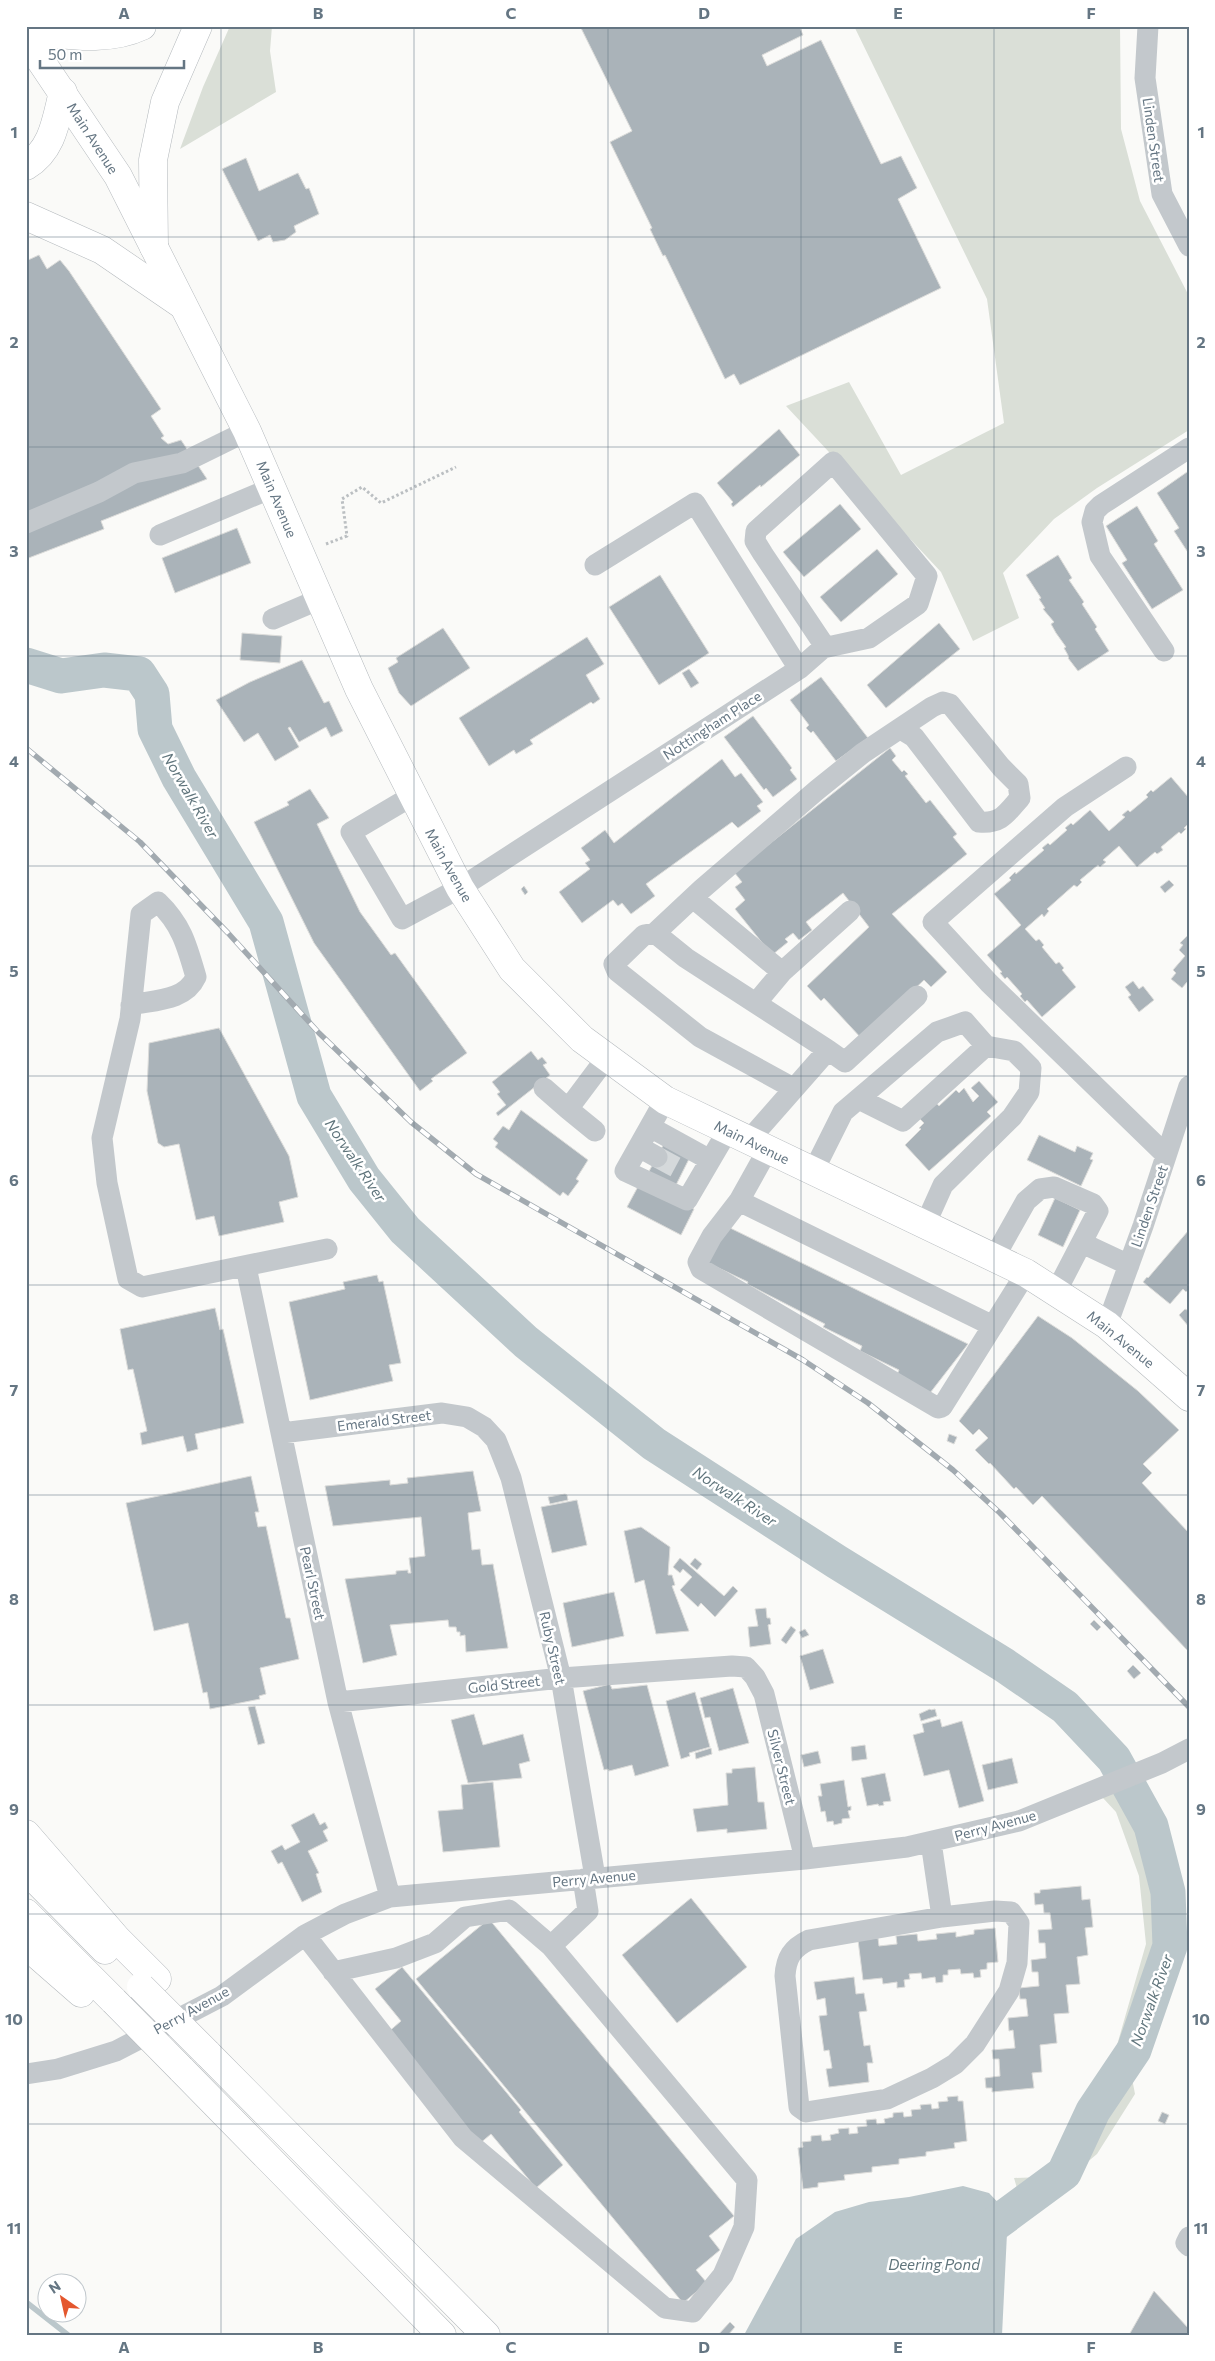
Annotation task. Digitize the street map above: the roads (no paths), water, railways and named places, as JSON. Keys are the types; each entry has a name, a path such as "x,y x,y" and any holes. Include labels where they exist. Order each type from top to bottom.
{"main road":[{"path":"26,31 106,36 131,31 142,26"},
{"path":"154,247 153,160 165,102 198,26"},
{"name":"Main Avenue","path":"26,39 118,176 181,304 247,431 358,689 460,888 512,969 582,1039 665,1100 1026,1273 1107,1325 1189,1397"},
{"path":"26,166 44,150 53,133 63,92"},
{"path":"26,216 102,250 181,304"},
{"path":"26,1834 117,1939 149,1983"},
{"path":"26,1870 149,1983 184,2008 212,2050 270,2116 486,2335"},
{"path":"26,1913 106,2005 442,2335"},
{"path":"26,1944 106,2005"}],"street":[{"name":"Linden Street","path":"1148,26 1145,78 1162,194 1189,246"},
{"path":"26,523 99,492 134,473 182,462 247,431"},
{"path":"1164,651 1100,556 1092,522 1095,511 1101,505 1189,448"},
{"path":"833,462 927,576 918,604 869,638 823,648 822,642 763,554 756,541 756,531 833,462"},
{"path":"160,535 272,488"},
{"path":"595,565 695,503 799,669"},
{"path":"273,620 320,599"},
{"name":"Nottingham Place","path":"412,796 351,832 402,920 460,888 799,669 823,648"},
{"path":"793,1088 700,1037 617,971 614,964 644,935 655,933 693,898 863,753 932,707 944,702 950,704 1001,767 1018,784 1020,798 1005,815 992,823 979,822 914,737 901,729"},
{"path":"1126,767 1065,806 933,922 989,983 1166,1155"},
{"path":"693,898 782,972"},
{"path":"132,1005 180,995 191,988 196,977 183,934 172,915 158,902 141,914 132,1005 102,1138 107,1183 128,1279 142,1287 327,1249"},
{"path":"756,1003 782,972 850,911"},
{"path":"655,933 686,958 845,1062 917,996"},
{"path":"813,1172 843,1112 937,1032 965,1022 986,1046 1014,1051 1031,1068 1029,1092 1012,1117 943,1186 925,1225"},
{"path":"859,1099 902,1121 986,1046"},
{"path":"665,1100 650,1127 648,1152 624,1171 687,1200 691,1175 710,1160 748,1140 828,1050"},
{"path":"568,1109 607,1058"},
{"name":"Linden Street","path":"1107,1325 1189,1086"},
{"path":"544,1088 595,1131"},
{"path":"650,1127 710,1160"},
{"path":"748,1140 740,1201 712,1236 698,1262 701,1268 938,1408 942,1408 1026,1273"},
{"path":"994,1258 1026,1202 1040,1189 1054,1187 1093,1204 1098,1211 1056,1292"},
{"path":"740,1201 993,1326"},
{"path":"1082,1243 1129,1265"},
{"name":"Pearl Street","path":"246,1267 338,1702 390,1897"},
{"name":"Emerald Street","path":"282,1432 442,1413 467,1417 484,1427"},
{"name":"Ruby Street","path":"484,1427 496,1440 511,1478 561,1678 589,1878 588,1911 551,1946"},
{"name":"Gold Street","path":"338,1702 561,1678 732,1666 746,1667 755,1677"},
{"name":"Silver Street","path":"755,1677 764,1694 806,1860"},
{"name":"Perry Avenue","path":"26,2074 58,2069 116,2052 222,1996 305,1935 345,1914 390,1897 806,1860 907,1847 1020,1821 1162,1763 1189,1749"},
{"path":"930,1842 942,1917"},
{"path":"305,1935 333,1972 463,2138 665,2308 693,2312 723,2275 744,2227 747,2180 551,1946 509,1910 465,1917 435,1943 396,1958 333,1972"},
{"path":"995,1911 1012,1912 1019,1923 1017,1963 1009,1991 994,2018 975,2044 962,2057 932,2078 887,2099 806,2112 799,2107 785,1976 788,1956 794,1949 809,1940 942,1917 995,1911"},
{"path":"1189,2237 1186,2243 1189,2246"}],"water":[{"name":"Deering Pond","path":"963,2186 989,2193 1008,2213 1002,2335 744,2335 796,2239 835,2212 869,2202 909,2197"}],"waterway":[{"name":"Norwalk River","path":"26,665 61,676 104,670 139,674 152,694 155,729 179,778 266,922 314,1096 364,1179 405,1230 526,1342 654,1444 837,1562 1004,1665 1065,1707 1114,1759 1151,1826 1168,1892 1170,1946 1134,2050 1093,2111 1064,2173 969,2243"},
{"path":"26,2302 68,2335"}],"tunnel":[{"path":"657,1157 683,1171"}],"railway":[{"path":"26,748 140,842 228,933 319,1033 411,1122 476,1174 803,1360 868,1403 953,1470 1000,1513 1189,1707"}]}
